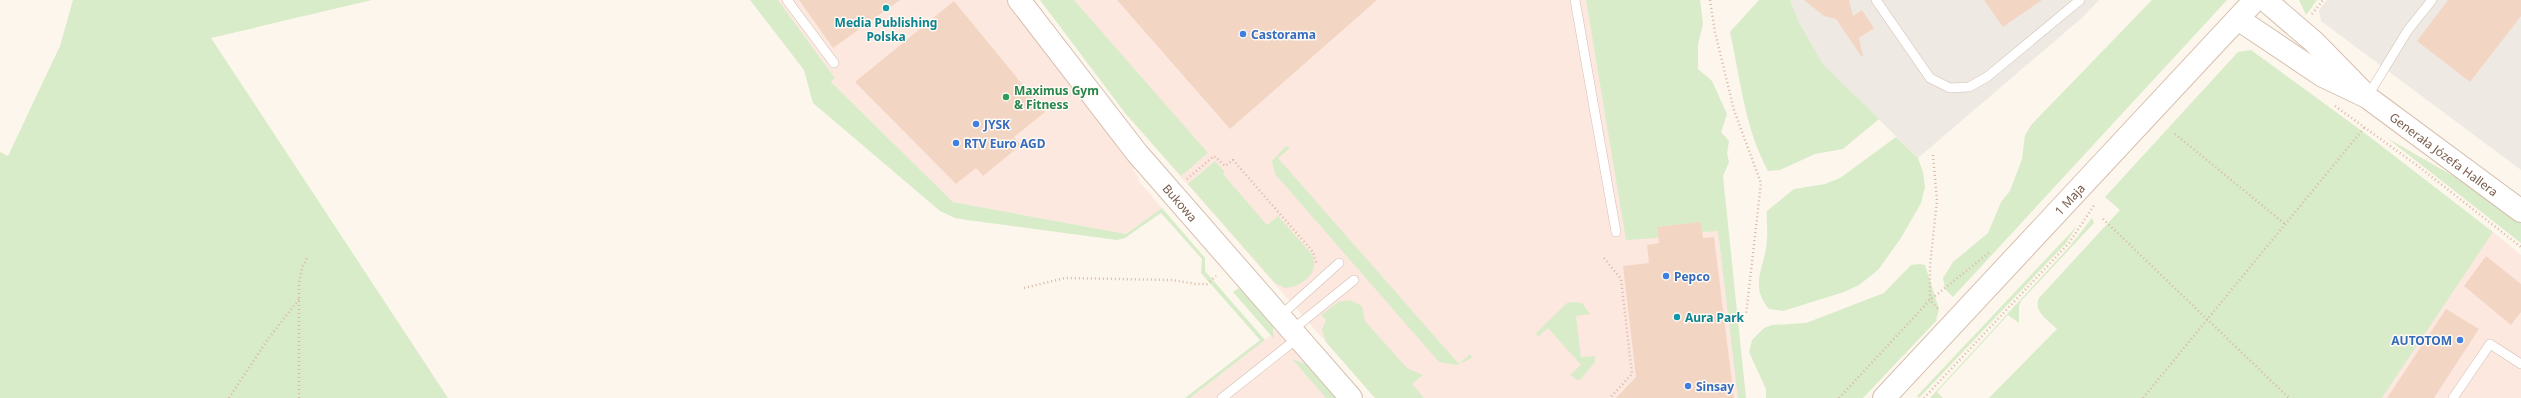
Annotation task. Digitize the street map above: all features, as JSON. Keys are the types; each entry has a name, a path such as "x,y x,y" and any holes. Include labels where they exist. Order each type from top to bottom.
{"street":[{"name":"Bukowa","path":"1019,0 1137,153 1351,398"},
{"name":"1 Maja","path":"1884,398 1951,324 2255,0"},
{"name":"Generała Józefa Hallera","path":"2265,0 2325,52 2367,97 2521,211"},
{"name":"Generała Józefa Hallera","path":"2238,19 2322,76 2367,97"}],"lane":[{"path":"787,0 834,63"},
{"path":"1575,0 1616,232"},
{"path":"1876,0 1930,78 1950,88 1969,87 1987,77 2080,0"},
{"path":"2367,97 2408,30 2432,0"},
{"path":"1291,328 1339,263"},
{"path":"1222,398 1291,328 1354,280"},
{"path":"2453,398 2490,344 2521,364"}],"path":[{"path":"1710,0 1715,32 1734,110 1761,183 1746,315"},
{"path":"2308,19 2322,0"},
{"path":"2333,105 2418,166 2521,247"},
{"path":"2143,398 2364,128"},
{"path":"2175,134 2285,224"},
{"path":"1933,155 1937,201 1930,265 1930,300 1951,324"},
{"path":"1214,156 1224,166 1233,160 1313,252 1316,259 1316,271"},
{"path":"1924,398 2069,243 2096,202"},
{"path":"2103,219 2289,398"},
{"path":"299,398 301,360 299,298 302,268 308,256"},
{"path":"1604,258 1621,278 1632,374 1610,398"},
{"path":"1024,288 1065,278 1172,280 1196,284 1207,284 1216,276"},
{"path":"229,398 268,339 299,298"},
{"path":"1839,398 1930,300"}],"shaded area":[{"path":"778,0 1008,0 1136,167 1133,170 1139,178 1138,180 1162,208 1126,234 953,202 831,82 835,78"},
{"path":"1040,0 1586,0 1621,204 1717,169 1746,398 1375,398 1138,128"},
{"path":"1790,0 2099,0 2083,17 1918,158 1823,64 1800,24"},
{"path":"2327,0 2521,0 2521,170 2321,21 2319,10"},
{"path":"2493,232 2521,255 2521,398 2382,398"},
{"path":"1273,325 1337,398 1190,398 1275,332"}],"green space":[{"path":"73,0 372,0 211,38 448,398 0,398 0,152 8,156 60,46"},
{"path":"750,0 778,0 835,78 831,82 953,202 1126,234 1162,208 1205,258 1205,271 1265,340 1190,398 1185,398 1260,340 1201,273 1202,259 1161,213 1125,238 1117,240 967,220 955,218 940,211 813,103 804,70"},
{"path":"1040,0 1074,0 1208,153 1181,176 1125,113"},
{"path":"1586,0 1700,0 1703,24 1698,44 1698,69 1712,81 1727,114 1721,132 1729,141 1727,153 1729,162 1723,176 1746,398 1738,398 1718,231 1702,232 1701,222 1657,227 1658,238 1626,240"},
{"path":"1759,0 1790,0 1800,24 1823,64 1879,119 1843,149 1815,154 1780,170 1768,171 1760,155 1744,103 1730,32"},
{"path":"2152,0 2227,0 1953,297 1945,289 1943,278 1953,262 1988,233 2001,202 2010,191 2022,159 2025,135 2032,124"},
{"path":"2299,0 2317,0 2306,15"},
{"path":"2251,50 2362,131 2493,232 2382,398 1989,398 2057,329 2040,312 2038,307 2039,298 2120,210 2105,197 2238,52"},
{"path":"1896,137 1918,158 1923,172 1925,187 1921,203 1901,238 1878,270 1859,285 1844,292 1783,311 1769,309 1763,300 1759,283 1766,249 1767,211 1794,189 1825,184 1840,178"},
{"path":"2387,138 2469,185 2521,223 2521,243"},
{"path":"1286,146 1290,148 1278,158 1292,174 1459,364 1470,354 1472,358 1457,365 1439,362 1275,174 1272,161"},
{"path":"1215,161 1225,172 1223,174 1267,225 1278,216 1310,252 1314,265 1313,271 1304,281 1292,287 1285,288 1275,283 1188,184"},
{"path":"2092,218 2094,223 2021,301 2019,306 2019,323 2008,315 1937,392 1943,398 1930,398 2070,246"},
{"path":"2077,226 2066,243 1919,398 1917,396"},
{"path":"1911,265 1925,265 1939,309 1936,321 1863,398 1766,398 1766,389 1749,352 1752,340 1764,328 1772,325 1806,323 1884,293"},
{"path":"1239,288 1273,325 1274,339 1233,292"},
{"path":"1350,300 1362,306 1365,321 1407,368 1423,375 1412,384 1424,398 1375,398 1326,342 1322,330 1326,320 1321,315 1338,302"},
{"path":"1567,303 1582,303 1590,314 1576,316 1581,357 1595,356 1595,362 1581,379 1577,380 1570,375 1581,365 1548,328 1538,337 1536,333"},
{"path":"1292,359 1308,365 1337,398 1326,398"}],"building":[{"path":"799,0 900,0 833,48"},
{"name":"Castorama","path":"1117,0 1377,0 1230,129"},
{"path":"1804,0 1849,0 1853,16 1862,10 1874,28 1859,38 1863,56 1861,56 1836,19 1824,16"},
{"path":"1984,0 2042,0 2003,27"},
{"path":"2448,0 2521,0 2521,16 2470,82 2417,41"},
{"path":"954,1 1045,112 1014,137 1021,145 983,176 976,168 956,184 855,82"},
{"name":"Aura Park","path":"1701,222 1703,238 1714,237 1734,398 1616,398 1636,377 1623,266 1649,263 1647,245 1659,243 1657,227"},
{"path":"2486,256 2521,284 2521,312 2511,325 2464,286"},
{"path":"2446,309 2479,329 2434,398 2387,398"}],"place":[{"name":"Media Publishing Polska","path":"886,8"},
{"name":"Castorama","path":"1243,34"},
{"name":"Maximus Gym & Fitness","path":"1006,97"},
{"name":"JYSK","path":"976,124"},
{"name":"RTV Euro AGD","path":"956,143"},
{"name":"Pepco","path":"1666,276"},
{"name":"Aura Park","path":"1677,317"},
{"name":"AUTOTOM","path":"2460,340"},
{"name":"Sinsay","path":"1688,386"}]}
